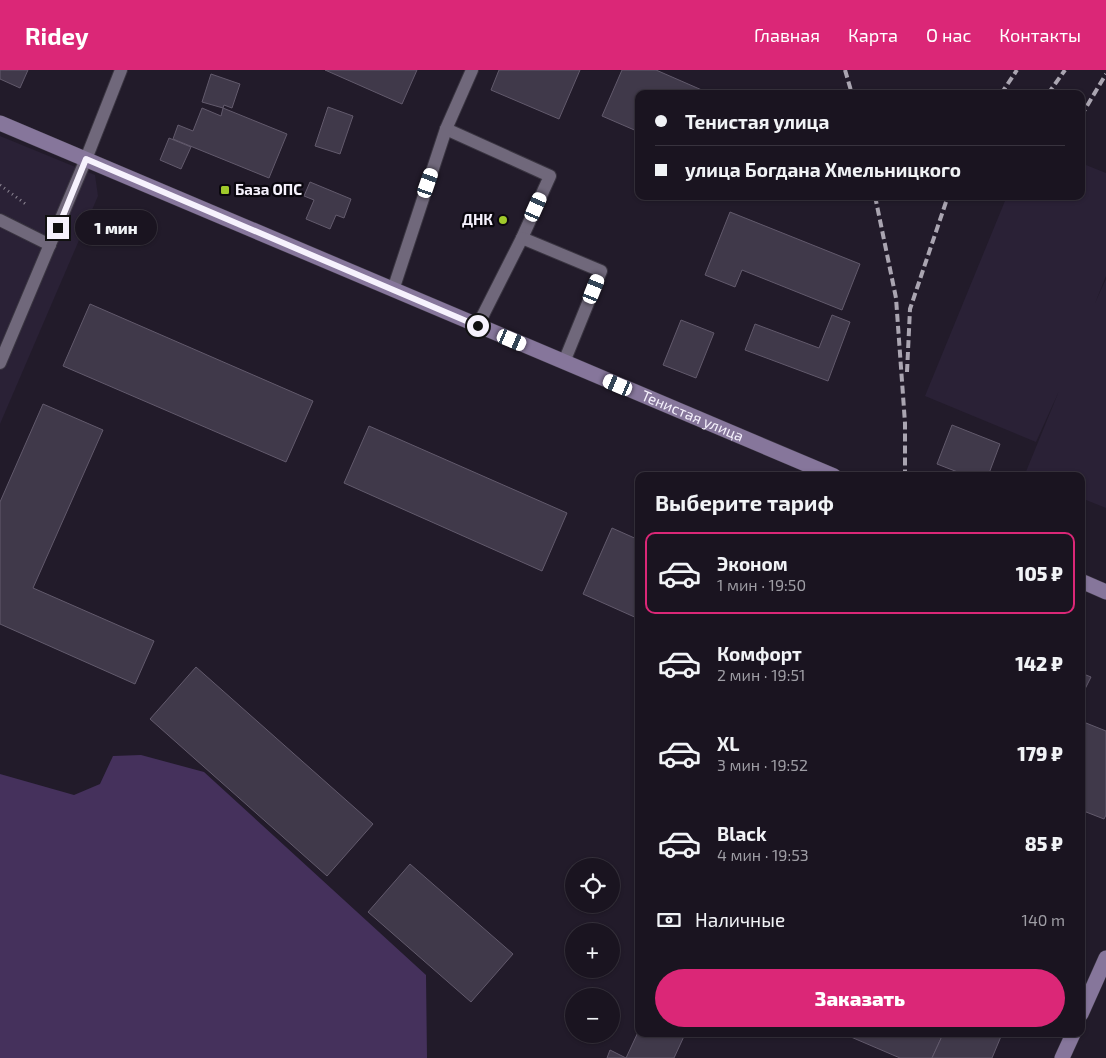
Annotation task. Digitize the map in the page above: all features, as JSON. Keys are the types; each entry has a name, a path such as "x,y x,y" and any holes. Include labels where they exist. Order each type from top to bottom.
{"main road":[{"name":"Тенистая улица","path":"0,123 825,472"},
{"path":"1085,583 1106,592"},
{"path":"1085,1005 1106,958"},
{"path":"1062,1058 1072,1037"}],"lane":[{"path":"0,363 86,159 121,70"},
{"path":"393,290 446,129 472,70"},
{"path":"446,129 550,176 522,238 478,326"},
{"path":"0,220 50,245"},
{"path":"522,238 601,271 564,362"}],"path":[{"path":"0,185 27,205"}],"shaded area":[{"path":"0,136 95,175 98,196 0,424"},
{"path":"1085,165 1106,173 1106,276 1095,303 1106,279 1106,508 1085,500 1085,472 1026,472 1059,391 1036,442 925,396 1005,200 1085,200"},
{"path":"141,755 204,772 426,975 427,1058 0,1058 0,774 74,795 100,784 113,756"}],"building":[{"path":"0,70 28,70 20,88 0,79"},
{"path":"325,70 417,70 402,104"},
{"path":"499,70 580,70 559,119 491,90"},
{"path":"622,70 656,70 702,90 635,90 635,130 602,116"},
{"path":"211,74 240,84 232,108 224,105 223,108 202,102"},
{"path":"328,107 353,116 340,154 315,146"},
{"path":"202,108 221,116 223,108 287,134 269,178 173,139 178,125 193,131"},
{"path":"169,138 191,147 181,169 160,160"},
{"path":"310,182 351,199 344,218 336,215 330,229 306,219 314,200 304,196"},
{"path":"730,212 860,264 842,310 742,270 735,287 705,275"},
{"path":"90,304 313,401 286,462 63,366"},
{"path":"832,315 850,322 828,381 745,350 755,324 819,348"},
{"path":"681,320 714,333 696,378 663,365"},
{"path":"43,404 103,430 33,588 154,641 135,684 0,624 0,502"},
{"path":"952,425 1000,444 990,472 958,472 937,464"},
{"path":"369,426 567,513 542,571 344,483"},
{"path":"612,528 635,538 635,617 583,594"},
{"path":"196,667 373,824 327,876 150,719"},
{"path":"1085,675 1091,677 1085,689"},
{"path":"1085,723 1106,731 1106,815 1104,819 1085,812"},
{"path":"410,864 513,954 471,1002 368,912"},
{"path":"636,1037 684,1037 674,1058 626,1058"},
{"path":"851,1037 942,1037 932,1058 900,1058"},
{"path":"942,1037 1001,1037 992,1058 932,1058"},
{"path":"610,1050 626,1058 607,1058"}],"railway":[{"path":"845,70 851,90"},
{"path":"1004,90 1017,70"},
{"path":"1051,90 1065,70"},
{"path":"1085,109 1106,74"},
{"path":"876,200 896,298 905,423 905,472"},
{"path":"907,372 910,309 947,200"}],"place":[{"name":"База ОПС","path":"225,190"},
{"name":"ДНК","path":"503,220"}],"route":[{"path":"58,228 86,159 478,326"}]}
